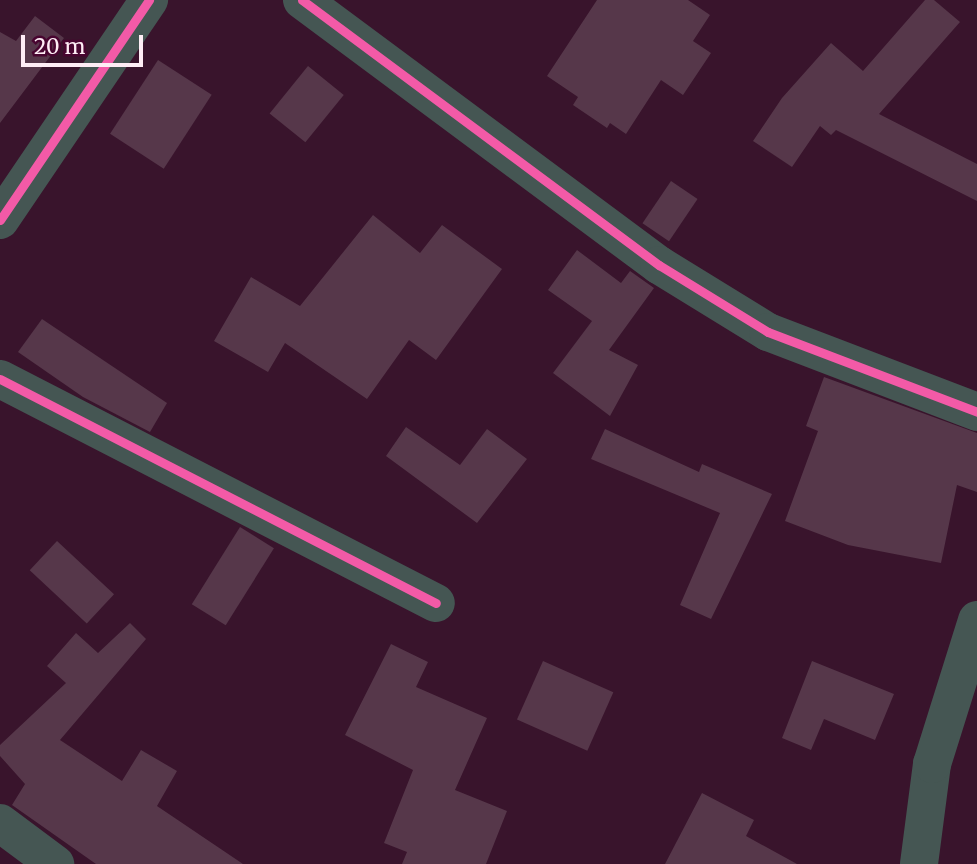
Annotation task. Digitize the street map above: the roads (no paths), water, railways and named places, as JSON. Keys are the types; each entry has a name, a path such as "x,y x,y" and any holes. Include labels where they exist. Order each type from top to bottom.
{"street":[{"path":"0,220 149,0"},
{"path":"302,0 659,265 768,332 977,412"},
{"path":"0,379 436,603"},
{"path":"919,864 932,764 977,620"},
{"path":"0,823 55,864"}]}
